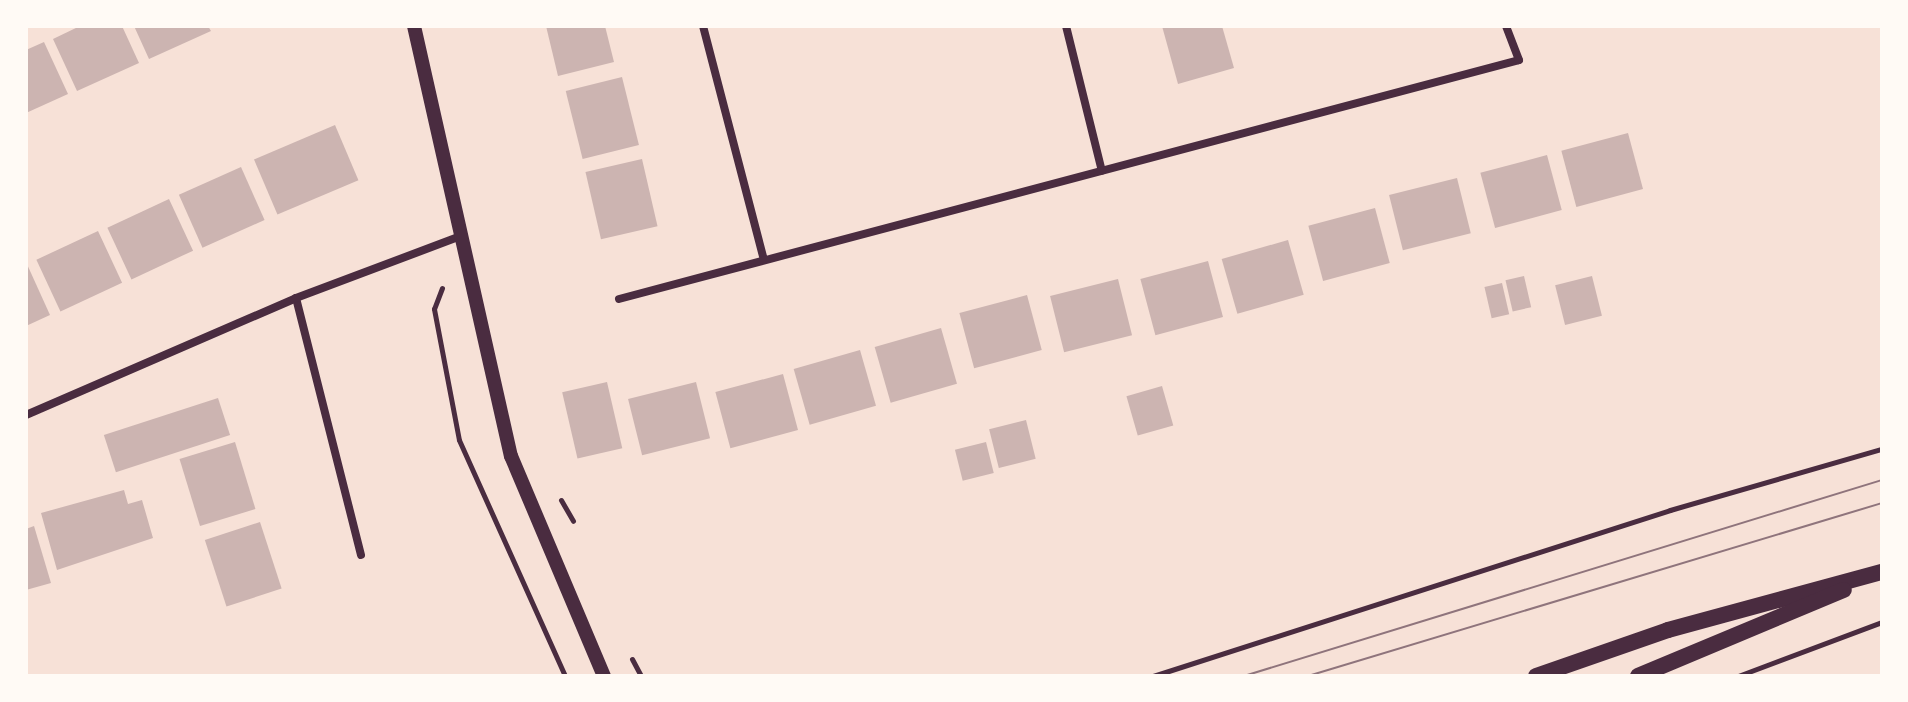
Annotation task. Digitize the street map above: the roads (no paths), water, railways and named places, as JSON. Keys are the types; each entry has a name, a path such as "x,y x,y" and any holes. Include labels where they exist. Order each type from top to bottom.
{"main road":[{"path":"1536,676 1668,630 1882,573"},
{"path":"1638,676 1882,573"}],"street":[{"path":"414,26 511,456 604,676"},
{"path":"703,26 763,257"},
{"path":"1066,26 1102,171"},
{"path":"619,299 763,257 1519,60 1506,26"},
{"path":"26,415 296,298 461,236"},
{"path":"296,298 361,555"}],"tram line":[{"path":"1244,676 1882,480"},
{"path":"1308,676 1882,503"}]}
